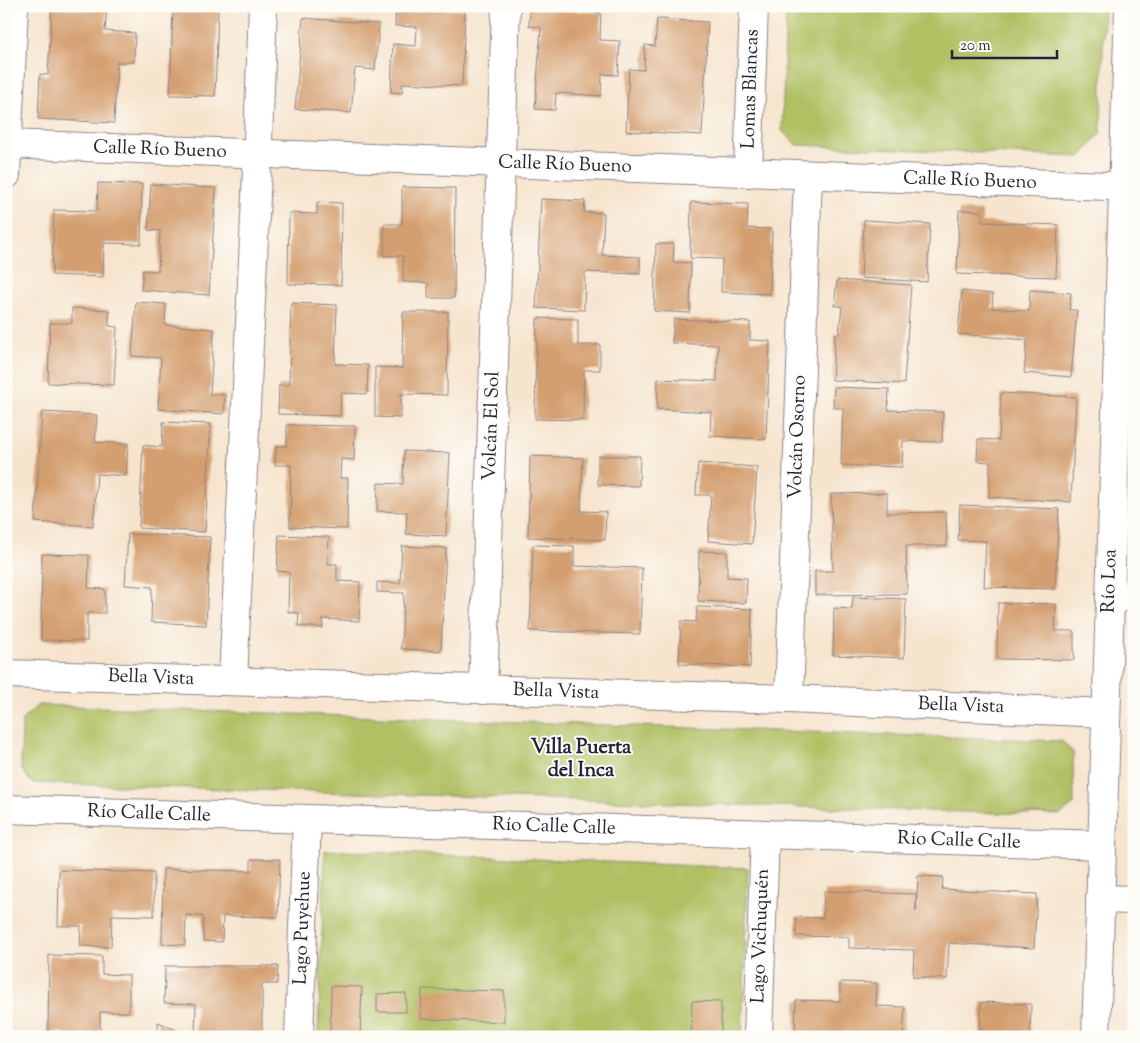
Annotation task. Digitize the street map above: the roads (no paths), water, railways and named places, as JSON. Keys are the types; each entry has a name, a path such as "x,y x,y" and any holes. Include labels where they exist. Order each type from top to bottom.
{"street":[{"path":"6,175 9,67 14,6"},
{"path":"233,680 258,154 263,6"},
{"name":"Volcán El Sol","path":"483,690 506,6"},
{"name":"Lomas Blancas","path":"748,172 754,6"},
{"name":"Río Loa","path":"1096,1037 1106,713 1122,597 1129,6"},
{"name":"Calle Río Bueno","path":"7,144 1128,187"},
{"name":"Volcán Osorno","path":"789,699 808,175"},
{"name":"Bella Vista","path":"6,674 789,699 1106,713"},
{"name":"Río Calle Calle","path":"6,809 1102,845"},
{"name":"Lago Puyehue","path":"300,1037 307,819"},
{"name":"Lago Vichuquén","path":"758,1037 765,834"},
{"path":"1100,899 1134,900"}],"district":[{"name":"Villa Puerta del Inca","path":"581,760"}]}
